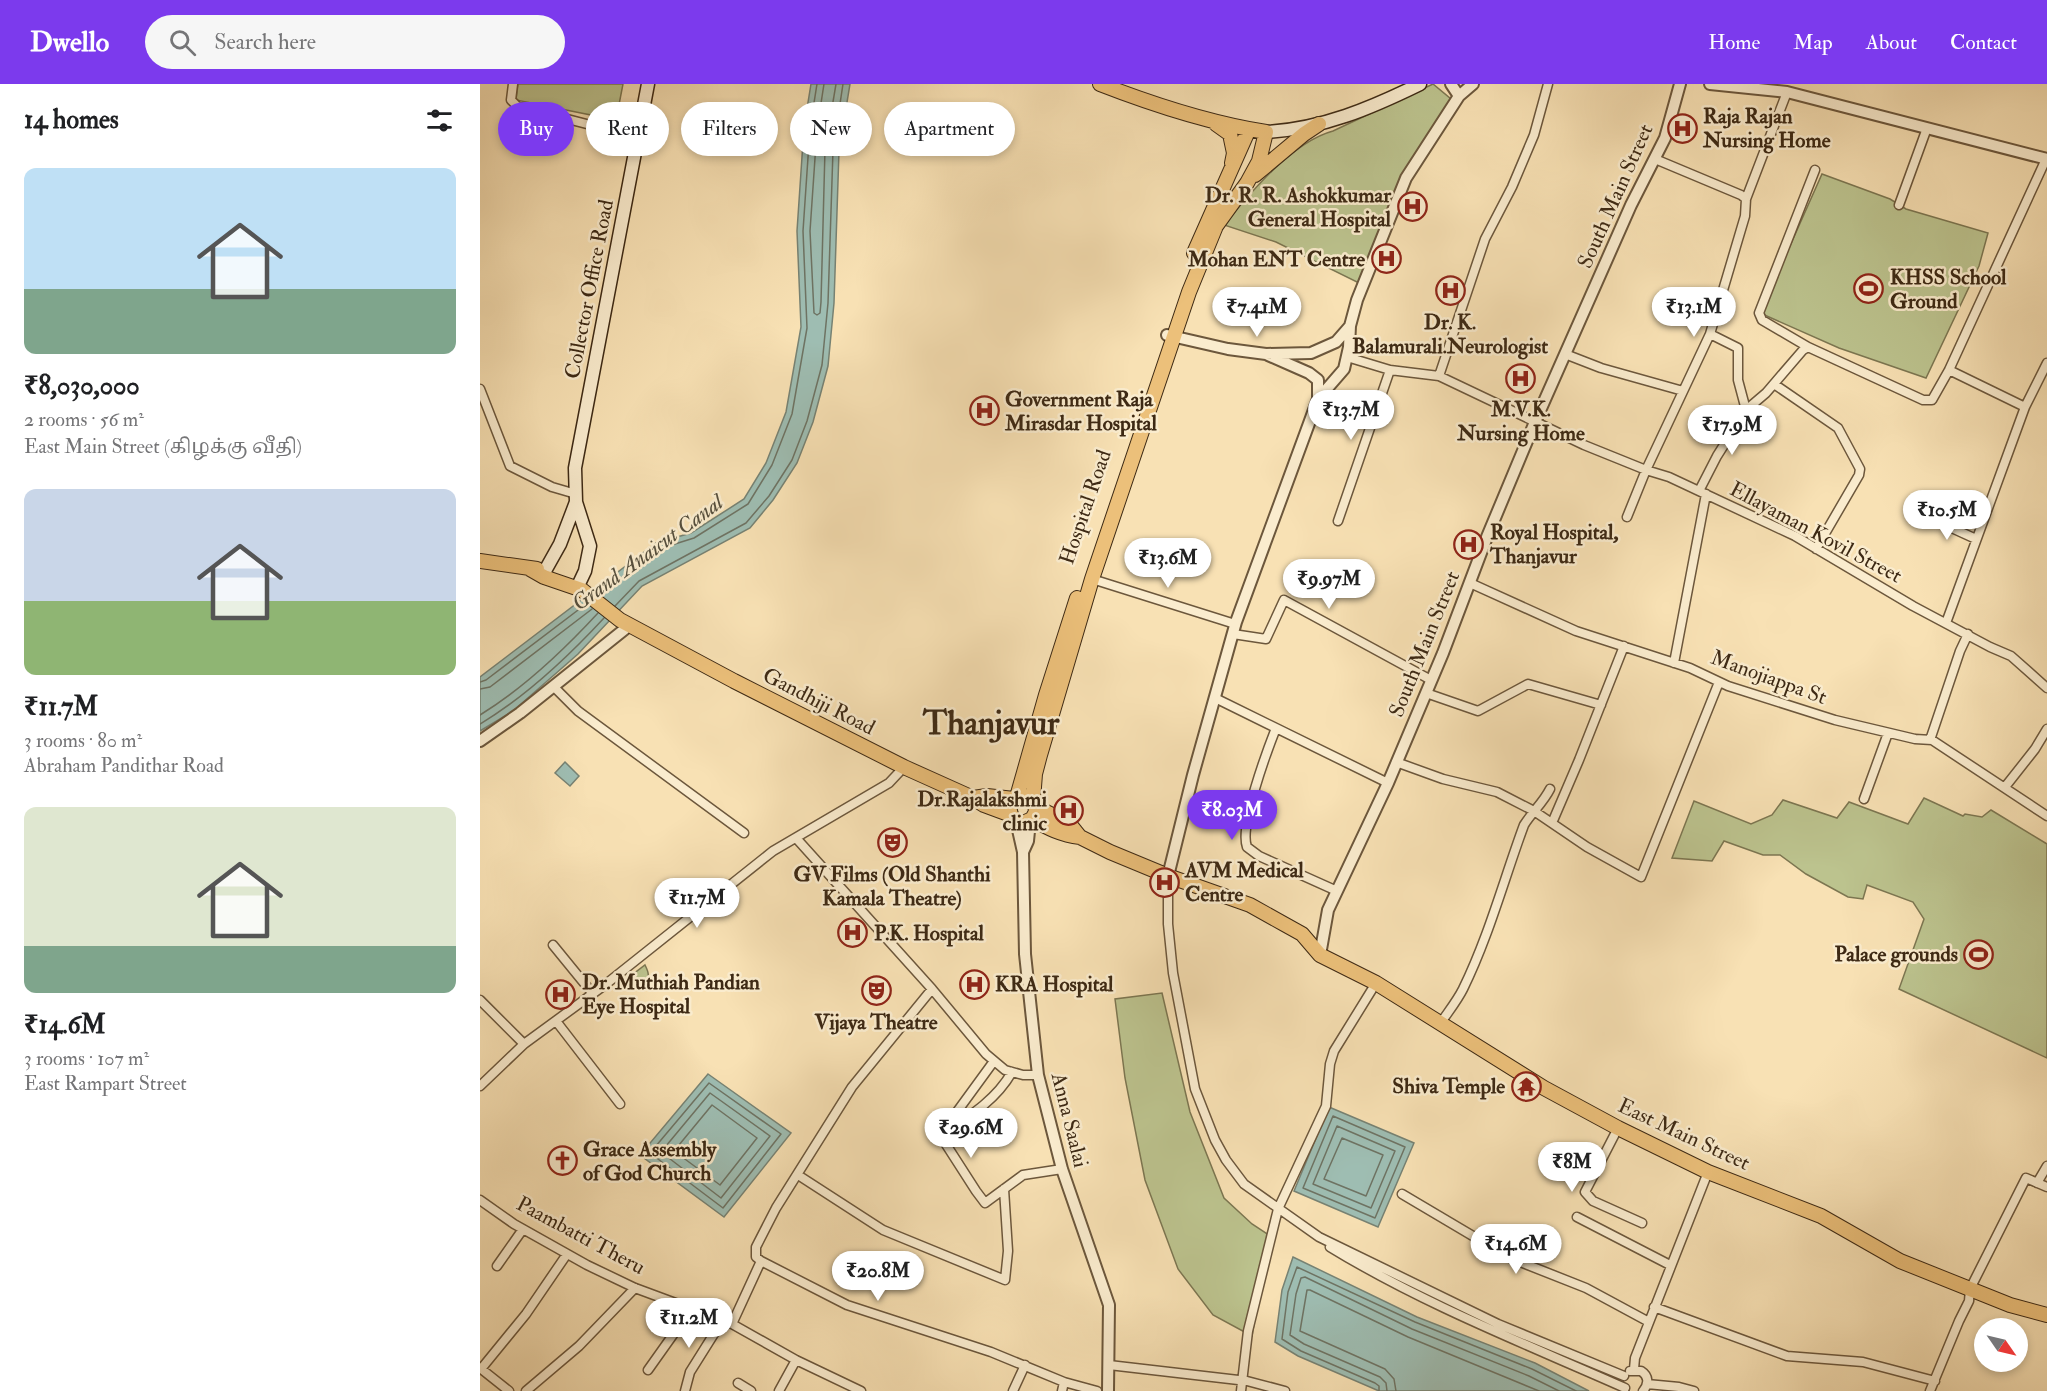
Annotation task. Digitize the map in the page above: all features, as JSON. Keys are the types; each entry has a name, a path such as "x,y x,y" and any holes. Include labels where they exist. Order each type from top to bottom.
{"main road":[{"name":"Collector Office Road","path":"644,102 648,84"},
{"path":"1100,84 1154,105 1266,132 1347,117 1420,84"},
{"path":"1205,119 1224,128 1230,134 1234,153 1229,177"},
{"path":"1247,183 1319,124"},
{"name":"Hospital Road","path":"1247,183 1216,226 1201,259 1171,336 1082,580 1015,798 1010,807 1026,814 1040,755 1092,579 1171,336 1197,244 1218,202 1249,129"},
{"path":"1247,183 1259,161 1266,132"},
{"name":"Collector Office Road","path":"582,585 590,546 576,498 575,468 633,156"},
{"name":"Collector Office Road","path":"545,573 560,544 576,498"},
{"path":"480,561 530,569 582,585"},
{"name":"Gandhiji Road","path":"582,585 623,620 785,708 904,767 974,798 984,805 1026,814 1025,796 974,798"},
{"path":"1026,814 1060,819 1072,827 1080,837 1168,876 1250,905 1302,934 1320,955"},
{"name":"East Main Street","path":"1320,955 1376,983 1544,1088 1618,1128 1708,1172 1821,1216 1900,1261 2027,1311 2047,1315"}],"street":[{"path":"513,84 511,100 518,106 586,124"},
{"path":"1451,84 1459,96"},
{"path":"1318,399 1344,369 1350,326 1357,300 1406,178 1459,96 1473,84"},
{"path":"1439,376 1485,238 1512,187 1533,135 1548,84"},
{"name":"South Main Street","path":"1320,955 1328,910 1388,783 1426,693 1534,422 1631,205 1665,138 1680,84"},
{"path":"1710,84 1787,92 2046,159 1949,370 1936,396 1928,401 1808,347 1762,320 1759,313 1815,170"},
{"path":"1627,517 1710,334 1745,216 1746,199 1787,92"},
{"path":"1899,205 1927,128"},
{"path":"1654,159 1746,199"},
{"path":"1171,336 1228,349 1266,354 1311,353 1336,342 1350,326"},
{"path":"1710,334 1738,348 1738,381 1746,410"},
{"path":"1674,663 1703,492 1717,456 1746,410 1808,347"},
{"path":"1266,354 1309,373 1318,380 1318,399 1234,629 1193,775 1168,876 1168,924 1173,973 1186,1051 1198,1097 1215,1140 1226,1160 1244,1184 1319,1237 1489,1320 1590,1364 1624,1376"},
{"path":"1566,354 1602,368 1683,391"},
{"name":"Ellayaman Kovil Street","path":"1347,357 1390,370 1439,376 1534,422 1646,471 1670,477 1703,492 1795,536 1946,623 2011,656 2047,688"},
{"path":"1946,623 2025,407 2047,363"},
{"path":"1338,521 1390,370"},
{"path":"1949,370 2025,407"},
{"path":"1774,384 1838,428 1860,469 1859,475 1816,549"},
{"path":"480,389 510,465 576,498"},
{"path":"1930,518 1976,539"},
{"path":"1092,579 1266,639 1284,600 1431,681"},
{"name":"Manojiappa St","path":"1470,583 1575,631 1674,663 1719,682 1834,720 1915,739 1930,740 2047,816"},
{"path":"480,741 554,687 623,620"},
{"path":"1930,740 1965,633"},
{"path":"1552,823 1580,760 1624,646"},
{"path":"1396,762 1443,779 1497,792 1534,811 1587,847 1641,877 1719,682"},
{"path":"1426,693 1478,711 1528,684 1601,705"},
{"path":"554,687 578,711 744,832"},
{"path":"1215,698 1388,783"},
{"path":"1276,728 1255,788 1246,834 1247,846 1259,856 1336,891"},
{"path":"2005,787 2035,749 2047,729"},
{"path":"1864,799 1887,733"},
{"path":"480,1086 524,1044 593,994 773,851 890,783 904,767"},
{"path":"1440,1024 1462,991 1494,912 1524,825 1544,801 1550,789"},
{"name":"Anna Saalai","path":"1026,814 1023,852 1025,954 1038,1075 1062,1169 1109,1305 1108,1391"},
{"path":"796,838 932,989 986,1054 1005,1070 1023,1075 1038,1075"},
{"path":"553,945 593,994"},
{"path":"1241,1391 1248,1331 1278,1209 1326,1106 1330,1064 1334,1051 1376,983"},
{"path":"932,989 852,1087 776,1208 756,1246 756,1257 847,1305 1025,1365 1063,1387 1097,1391"},
{"path":"480,1000 524,1044"},
{"path":"556,1021 620,1104"},
{"path":"940,1135 994,1061"},
{"path":"940,1135 979,1110 1005,1084 1012,1072"},
{"path":"1618,1128 1585,1192 1593,1201 1642,1223"},
{"path":"940,1135 985,1203 1023,1175 1062,1169"},
{"path":"2037,1183 2047,1166"},
{"path":"1634,1370 1635,1358 1654,1307 1708,1172"},
{"path":"798,1175 884,1230 1005,1280 1008,1251 1004,1189"},
{"path":"1930,1391 1969,1301 1970,1289 2026,1178 2047,1187"},
{"path":"1402,1194 1510,1258 1591,1290 1649,1322"},
{"name":"Paambatti Theru","path":"480,1200 523,1229 567,1254 635,1288 732,1324 796,1360 861,1391"},
{"path":"1577,1217 1670,1265"},
{"path":"497,1266 523,1229"},
{"path":"1319,1237 1329,1247 1367,1269 1467,1318 1626,1390"},
{"path":"509,1391 481,1368 526,1314 567,1254"},
{"path":"732,1324 762,1261"},
{"path":"526,1391 579,1346 635,1288"},
{"path":"1654,1307 1787,1356 1863,1362 1935,1381"},
{"path":"648,1370 692,1308"},
{"path":"685,1391 690,1372 723,1321"},
{"path":"779,1391 796,1360"},
{"path":"1013,1391 1025,1365"},
{"path":"1109,1365 1241,1380 1285,1391"},
{"path":"1624,1376 1634,1370 1644,1373 1645,1388 1679,1387 1694,1391"},
{"path":"1624,1376 1626,1390"},
{"path":"738,1383 751,1391"}],"green space":[{"path":"518,84 623,84 620,102 586,102 586,114 574,112 574,102 516,100"},
{"path":"1433,84 1451,99 1425,140 1361,284 1276,242 1224,225 1273,170 1302,146"},
{"name":"KHSS School Ground","path":"1822,174 1890,199 1906,209 1988,233 1979,266 1926,378 1839,348 1760,313"},
{"name":"Palace grounds","path":"1924,798 1963,816 1965,814 1982,817 1991,810 2047,844 2047,1058 1899,989 1924,919 1913,902 1867,885 1863,899 1848,897 1806,874 1780,855 1763,855 1724,841 1712,861 1672,858 1694,801 1751,824 1772,815 1783,800 1837,818 1849,802 1908,824"},
{"path":"645,965 648,975 646,981 631,983 628,978"},
{"path":"1162,993 1190,1112 1224,1198 1252,1224 1269,1235 1252,1336 1213,1315 1178,1269 1145,1180 1125,1078 1115,999"}],"water":[{"path":"811,84 850,84 847,102 808,102"},
{"name":"Grand Anaicut Canal","path":"802,156 839,156 834,303 828,366 813,422 797,463 773,500 750,528 642,586 578,654 513,711 480,731 480,677 656,543 691,533 744,499 766,463 786,412 801,327 797,231"},
{"path":"565,762 579,776 570,786 555,773"},
{"path":"708,1074 791,1133 724,1217 640,1155"},
{"path":"1329,1107 1414,1143 1378,1227 1294,1191"},
{"path":"1293,1257 1417,1317 1535,1363 1589,1391 1379,1391 1298,1356 1275,1342 1282,1290"}],"place":[{"name":"Raja Rajan Nursing Home","path":"1682,128"},
{"name":"Dr. R. R. Ashokkumar General Hospital","path":"1412,207"},
{"name":"Mohan ENT Centre","path":"1386,259"},
{"name":"KHSS School Ground","path":"1869,289"},
{"name":"Dr. K. Balamurali.Neurologist","path":"1450,291"},
{"name":"M.V.K. Nursing Home","path":"1521,378"},
{"name":"Government Raja Mirasdar Hospital","path":"984,411"},
{"name":"Royal Hospital, Thanjavur","path":"1469,544"},
{"name":"Dr.Rajalakshmi clinic","path":"1068,811"},
{"name":"GV Films (Old Shanthi Kamala Theatre)","path":"892,843"},
{"name":"AVM Medical Centre","path":"1164,882"},
{"name":"P.K. Hospital","path":"853,933"},
{"name":"Palace grounds","path":"1979,954"},
{"name":"KRA Hospital","path":"974,984"},
{"name":"Vijaya Theatre","path":"876,991"},
{"name":"Dr. Muthiah Pandian Eye Hospital","path":"561,994"},
{"name":"Shiva Temple","path":"1526,1086"},
{"name":"Grace Assembly of God Church","path":"562,1161"}],"district":[{"name":"Thanjavur","path":"991,722"}]}
